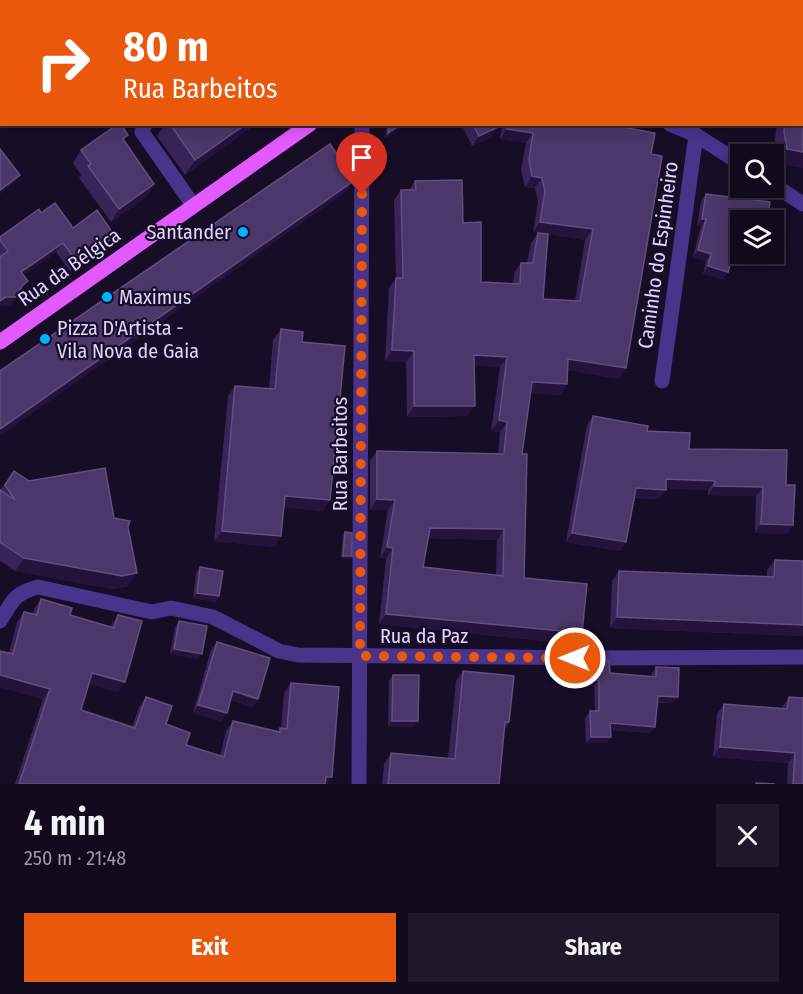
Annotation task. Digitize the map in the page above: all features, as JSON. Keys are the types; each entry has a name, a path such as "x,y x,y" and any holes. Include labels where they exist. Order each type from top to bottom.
{"main road":[{"name":"Rua da Bélgica","path":"0,342 307,126"}],"street":[{"path":"144,126 142,132 194,205"},
{"name":"Rua Barbeitos","path":"359,784 362,126"},
{"path":"675,126 696,135 730,157"},
{"name":"Caminho do Espinheiro","path":"662,381 696,135"},
{"path":"784,192 803,204"},
{"name":"Rua da Paz","path":"0,621 22,591 38,587 152,612 171,608 213,616 279,651 298,655 803,657"}],"building":[{"path":"115,126 122,126 128,135 123,139 154,184 119,209 88,166 91,164 81,150"},
{"path":"171,126 243,126 195,160"},
{"path":"390,126 398,126 388,133"},
{"path":"474,126 498,126 498,127 479,136"},
{"path":"507,126 617,126 655,133 651,154 662,156 626,368 568,359 567,384 532,382 522,454 527,454 524,578 587,584 582,633 386,614 393,548 387,547 395,500 377,499 377,451 504,454 507,422 499,420 507,357 474,355 475,406 414,406 414,351 392,350 396,278 403,278 401,190 416,190 415,181 462,180 463,223 481,222 481,282 520,284 521,263 533,263 538,233 548,234 543,299 580,301 593,229 540,222 545,191 542,178 532,176 529,160 533,133 507,129","holes":["430,528 504,529 503,576 423,567"]},
{"path":"785,126 803,126 803,152 787,149"},
{"path":"330,144 355,180 0,429 0,371"},
{"path":"0,149 20,175 0,190"},
{"path":"706,194 770,202 769,210 730,210 730,264 728,272 708,266 711,254 698,250 706,219 702,219"},
{"path":"55,203 73,228 97,210 115,236 77,262 63,243 21,272 28,281 16,297 6,297 0,301 0,257 8,251 0,237 39,209 41,213"},
{"path":"281,329 303,332 302,342 345,346 330,500 285,496 281,536 222,531 235,386 275,389"},
{"path":"593,416 648,426 647,431 690,433 689,449 787,450 786,485 795,485 793,525 761,524 763,487 714,486 715,481 666,479 666,490 636,488 626,542 572,533"},
{"path":"105,468 114,518 130,521 128,527 137,573 122,576 24,558 0,542 0,490 15,500 5,485 14,471 29,481"},
{"path":"345,532 352,533 352,556 343,556"},
{"path":"775,560 803,561 803,625 617,617 619,571 774,577"},
{"path":"200,567 223,571 219,596 197,593"},
{"path":"41,599 72,608 70,615 114,628 118,615 142,621 125,682 92,673 81,710 135,728 146,697 172,706 166,724 190,733 186,745 224,757 233,721 280,732 280,728 287,729 291,683 339,687 332,777 326,777 325,784 19,784 50,689 0,675 0,651 13,654 24,612 37,615"},
{"path":"179,621 207,626 202,654 174,649"},
{"path":"217,642 270,658 258,699 233,691 227,713 198,705"},
{"path":"586,661 609,661 610,673 656,677 656,667 679,668 678,697 658,696 655,727 610,723 611,737 591,737 590,711 599,711 599,680 586,680"},
{"path":"463,671 514,676 509,722 505,722 499,784 388,784 391,753 455,759"},
{"path":"393,675 419,675 418,721 392,721"},
{"path":"789,697 803,698 803,784 793,784 795,753 720,747 724,704 787,709"}],"place":[{"name":"Santander","path":"243,232"},
{"name":"Maximus","path":"107,297"},
{"name":"Pizza D'Artista - Vila Nova de Gaia","path":"45,339"}],"route":[{"path":"362,194 360,656 575,658"}]}
